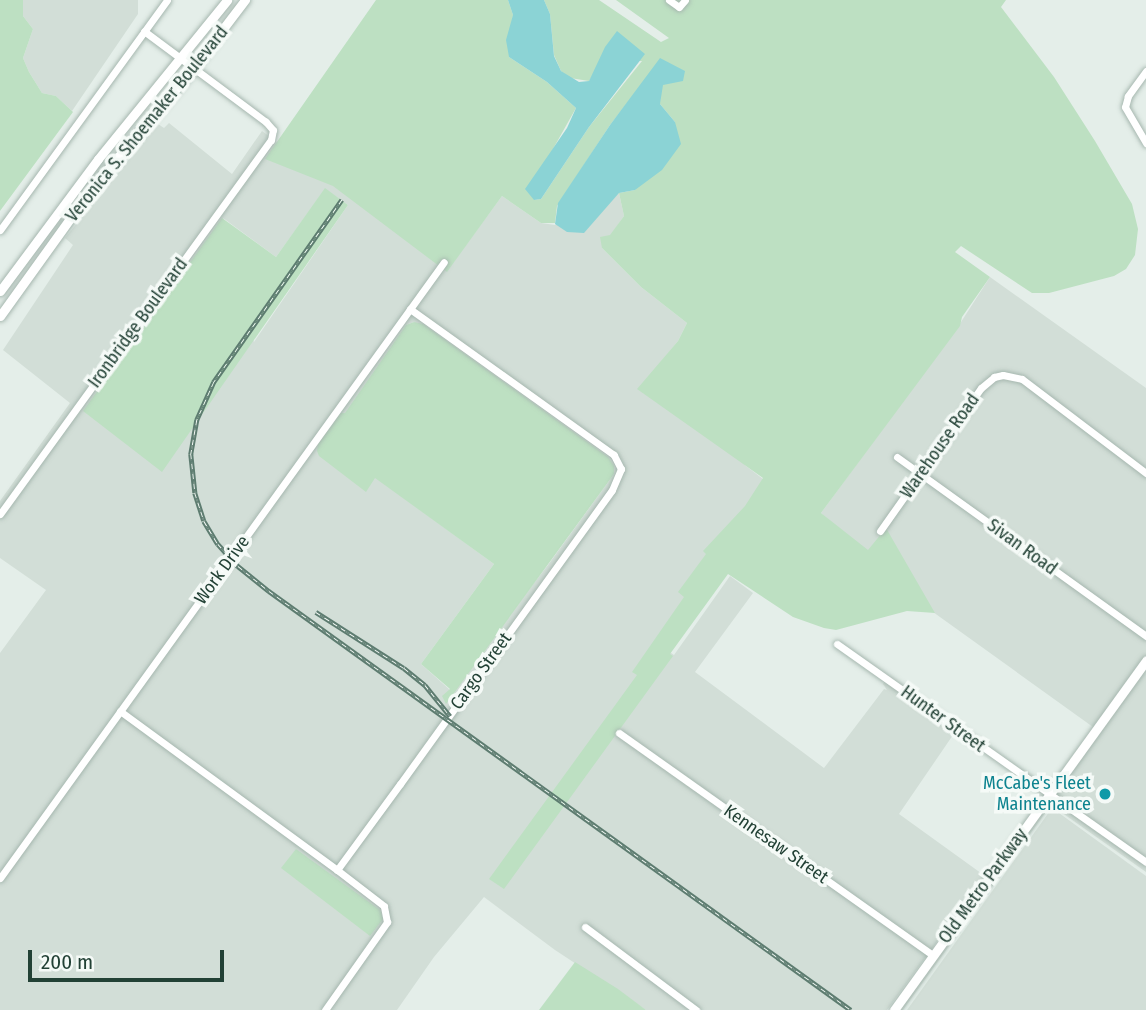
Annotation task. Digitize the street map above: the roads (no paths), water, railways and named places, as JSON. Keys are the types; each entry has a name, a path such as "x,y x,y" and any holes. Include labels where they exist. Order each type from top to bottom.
{"street":[{"path":"0,230 167,0"},
{"name":"Veronica S. Shoemaker Boulevard","path":"0,291 98,159 227,0"},
{"name":"Veronica S. Shoemaker Boulevard","path":"0,316 94,184 194,68 245,0"},
{"path":"669,0 679,7 685,0"},
{"path":"144,31 194,68"},
{"name":"Ironbridge Boulevard","path":"0,514 271,140 273,130 194,68"},
{"path":"1146,71 1125,103 1127,115 1146,143"},
{"name":"Work Drive","path":"0,878 444,262"},
{"name":"Cargo Street","path":"337,870 606,499 621,469 614,455 410,309"},
{"name":"Warehouse Road","path":"880,531 981,388 994,377 1003,375 1021,379 1146,473"},
{"name":"Sivan Road","path":"897,457 1146,636"},
{"name":"Hunter Street","path":"837,644 1146,862"},
{"name":"Old Metro Parkway","path":"894,1010 1146,660"},
{"path":"120,711 384,906 388,914 387,922 324,1010"},
{"name":"Kennesaw Street","path":"619,733 932,955"},
{"path":"585,927 696,1010"}],"water":[{"path":"508,0 544,0 550,14 554,56 561,71 579,82 589,81 605,47 617,31 645,54 589,127 541,199 534,200 525,189 567,128 576,108 547,82 509,57 506,40 513,15"},
{"path":"660,58 685,71 683,81 663,85 660,104 675,122 681,144 662,170 635,190 619,193 584,233 567,232 555,224 558,203 610,125"}],"railway":[{"path":"342,200 214,382 197,420 191,454 195,493 204,521 218,544 238,566 269,591 851,1010"},
{"path":"316,612 404,668 425,685 450,716"}],"place":[{"name":"McCabe's Fleet Maintenance","path":"1105,794"}]}
